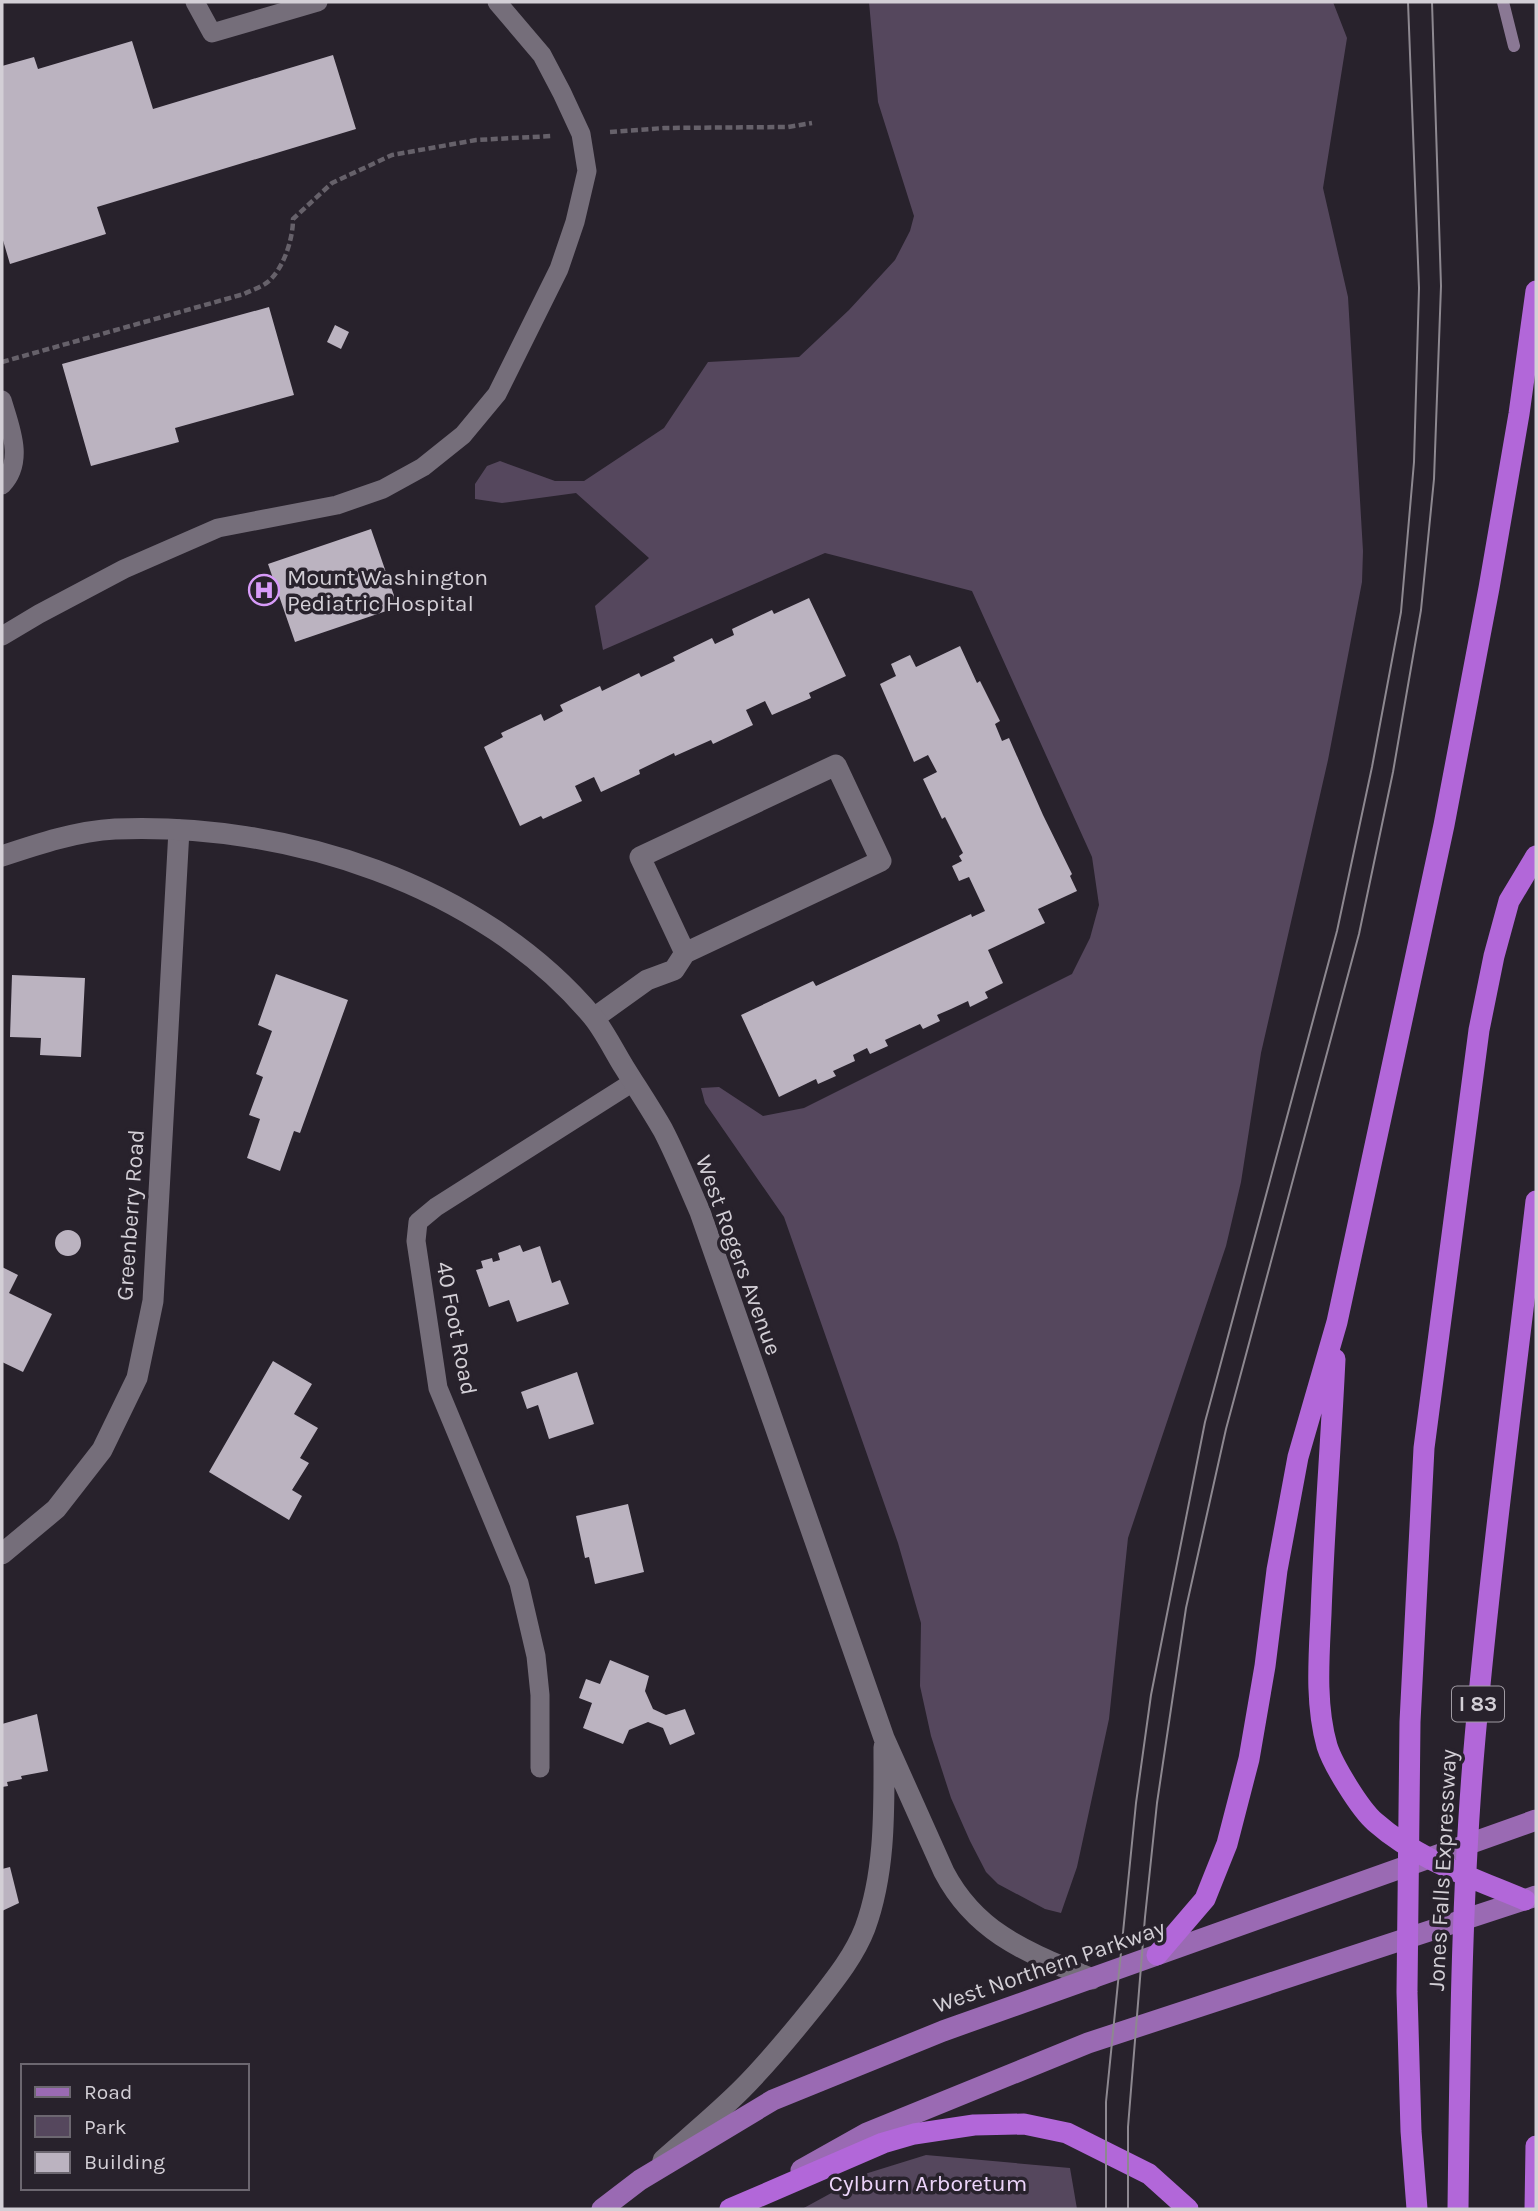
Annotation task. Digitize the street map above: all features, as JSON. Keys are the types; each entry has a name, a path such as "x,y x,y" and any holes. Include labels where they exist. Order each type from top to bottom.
{"highway":[{"path":"1157,1955 1205,1899 1227,1844 1249,1759 1265,1666 1277,1570 1298,1457 1337,1322 1447,812 1519,414 1536,291"},
{"path":"1417,2209 1411,2131 1407,1992 1410,1723 1423,1448 1479,1030 1494,956 1510,901 1536,856"},
{"name":"Jones Falls Expressway","path":"1458,2209 1462,1921 1475,1740 1496,1535 1536,1201"},
{"path":"1337,1322 1319,1671 1321,1711 1328,1747 1345,1782 1373,1821 1427,1859 1531,1898"},
{"path":"730,2209 883,2143 914,2134 974,2125 1024,2124 1067,2133 1149,2174 1182,2203"},
{"path":"1535,2209 1536,2146"}],"main road":[{"name":"West Northern Parkway","path":"602,2209 640,2180 772,2100 943,2031 1536,1820"},
{"path":"730,2209 867,2133 1088,2043 1531,1898"}],"street":[{"path":"594,1018 647,980 674,970 685,953 881,861 836,765 640,857 685,953"},
{"name":"West Rogers Avenue","path":"2,856 46,841 113,830 179,830 270,839 352,860 454,905 522,947 594,1018 663,1130 700,1212 884,1738 943,1872 952,1889 993,1932 1019,1948 1092,1979"},
{"name":"Greenberry Road","path":"2,1554 56,1508 102,1450 137,1378 153,1301 179,830"},
{"name":"West Rogers Avenue","path":"640,2180 742,2090 798,2027 856,1948 871,1907 880,1866 884,1738"}],"lane":[{"path":"195,2 212,33 318,2"},
{"path":"2,636 124,569 218,527 337,505 383,489 423,467 463,435 497,394 559,269 575,222 587,171 581,134 542,55 497,2"},
{"path":"2,400 14,440 15,462 2,485"},
{"name":"40 Foot Road","path":"540,1768 540,1695 536,1656 519,1583 438,1388 416,1241 418,1222 436,1207 633,1082"}],"path":[{"path":"2,362 244,294 268,282 281,266 293,229 293,219 332,183 392,155 476,140 664,128 788,127 812,123"}],"green space":[{"path":"869,2 1333,2 1347,38 1323,188 1348,297 1363,551 1362,582 1328,760 1261,1053 1241,1182 1226,1246 1128,1538 1109,1719 1077,1867 1061,1913 1045,1909 998,1884 986,1872 951,1798 931,1736 920,1686 921,1623 898,1543 784,1217 705,1103 701,1088 719,1087 763,1116 804,1108 1072,974 1090,938 1099,905 1092,857 972,591 825,553 603,650 595,606 649,558 576,493 502,503 475,499 475,484 487,466 500,461 555,481 584,481 664,428 708,362 799,357 849,310 895,260 910,231 914,216 878,102"},
{"name":"Cylburn Arboretum","path":"926,2155 1070,2168 1077,2209 802,2209 868,2173"}],"building":[{"path":"132,41 153,109 333,55 356,129 97,207 106,234 10,264 2,237 2,66 34,57 38,69"},
{"path":"269,307 294,395 175,428 179,442 91,466 62,364"},
{"path":"335,325 349,332 341,349 327,342"},
{"path":"371,529 398,607 295,642 268,564"},
{"path":"809,598 846,676 809,693 811,698 772,715 765,701 746,710 753,725 713,744 711,740 675,756 674,753 639,770 640,774 601,792 594,777 575,786 582,801 543,819 541,816 520,826 484,747 503,737 501,733 541,714 544,721 563,711 560,705 600,686 602,691 639,673 641,677 675,661 673,657 712,638 715,644 734,635 732,629 772,610 774,614"},
{"path":"960,646 977,683 980,681 1000,721 995,724 1002,741 1009,738 1072,874 1070,876 1077,891 1038,909 1045,923 988,950 1003,983 985,992 988,998 970,1007 968,1001 937,1015 940,1021 923,1029 920,1024 885,1040 888,1046 870,1054 867,1048 853,1055 855,1061 833,1071 836,1076 818,1084 816,1079 779,1097 741,1015 813,981 816,986 971,914 972,917 985,911 969,877 959,881 952,866 962,861 959,856 963,853 945,817 942,819 923,779 937,772 928,755 914,762 880,684 896,676 891,664 910,655 916,667"},
{"path":"276,974 348,1000 300,1133 294,1131 280,1171 247,1158 260,1119 249,1115 263,1077 256,1074 272,1031 258,1025"},
{"path":"12,975 85,978 81,1057 40,1055 41,1038 10,1037"},
{"path":"68,1230 77,1234 81,1243 77,1252 68,1256 59,1252 55,1243 59,1234"},
{"path":"520,1245 523,1252 540,1246 552,1283 560,1280 569,1304 517,1322 509,1300 489,1307 476,1270 483,1268 481,1261 492,1258 493,1262 500,1260 498,1253"},
{"path":"2,1267 18,1275 9,1293 52,1314 23,1372 2,1362"},
{"path":"273,1361 312,1384 294,1414 318,1428 300,1458 309,1463 292,1490 302,1496 289,1520 209,1472"},
{"path":"577,1372 594,1424 549,1439 538,1405 527,1409 521,1392"},
{"path":"628,1504 644,1572 595,1584 589,1557 585,1558 576,1516"},
{"path":"610,1660 649,1676 645,1691 653,1709 666,1715 685,1709 695,1734 670,1745 663,1728 648,1722 629,1730 623,1744 583,1728 592,1703 579,1698 586,1679 600,1684"},
{"path":"37,1714 48,1771 21,1776 22,1779 7,1782 8,1786 2,1787 2,1724"},
{"path":"10,1867 19,1903 2,1911 2,1869"}],"waterway":[{"path":"1503,2 1514,46"}],"tram line":[{"path":"1106,2209 1106,2102 1136,1803 1151,1695 1205,1422 1337,931 1401,612 1414,462 1419,288 1408,2"},
{"path":"1128,2209 1128,2127 1145,1917 1157,1803 1186,1608 1226,1429 1359,934 1393,772 1421,610 1434,479 1441,286 1432,2"}],"place":[{"name":"Mount Washington Pediatric Hospital","path":"264,590"}]}
